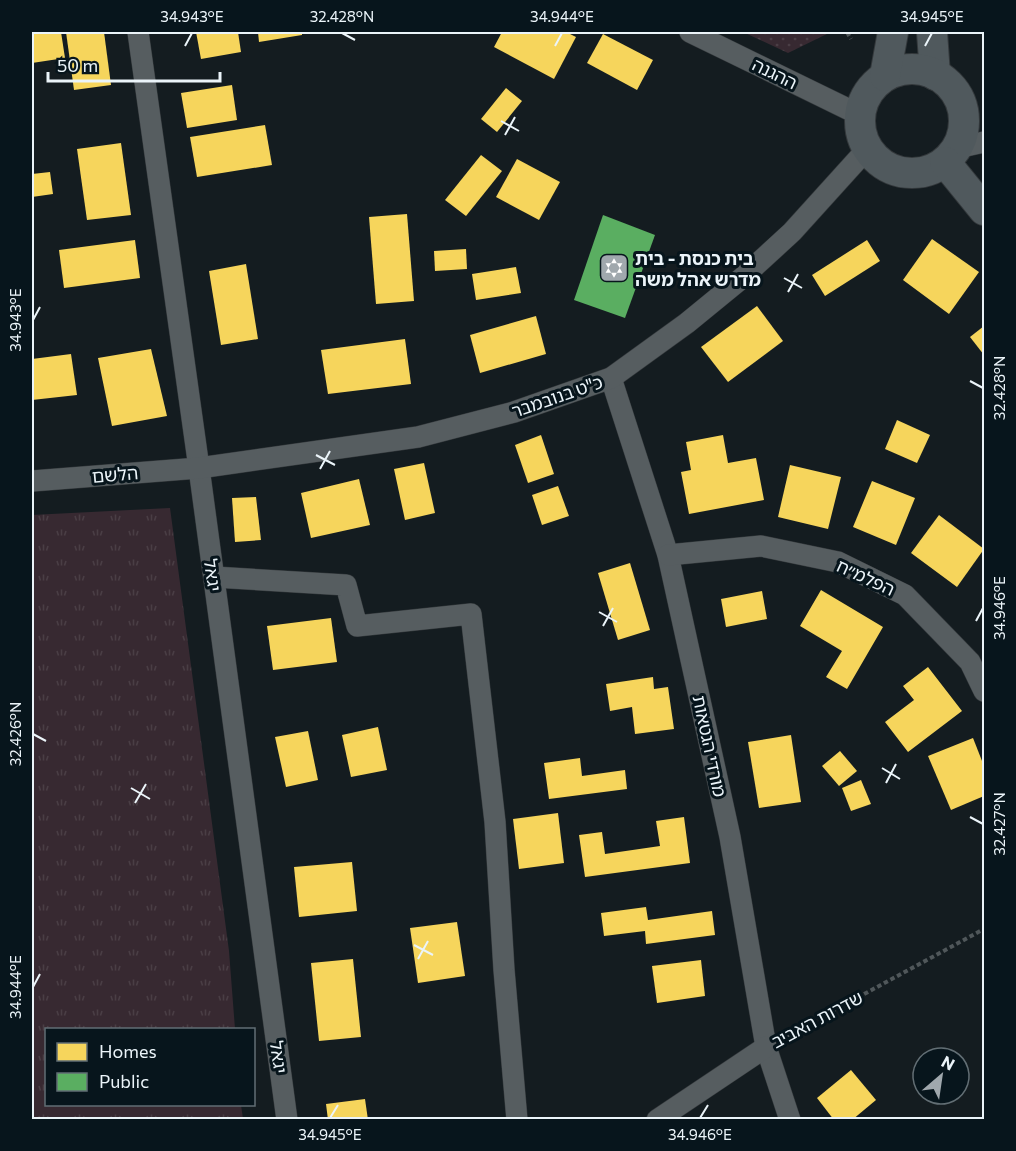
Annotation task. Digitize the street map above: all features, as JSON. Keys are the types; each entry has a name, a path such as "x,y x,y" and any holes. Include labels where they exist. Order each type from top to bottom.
{"street":[{"name":"יגאל","path":"138,32 287,1119"},
{"name":"ההגנה","path":"690,32 860,115"},
{"path":"885,76 893,32"},
{"path":"932,32 935,75"},
{"path":"962,151 929,171 912,174 894,170 879,161 868,148 861,132 860,115 865,99 873,87 885,76 901,70 919,69 935,75 950,85 959,99 964,115 962,151 984,210"},
{"name":"כ\"ט בנובמבר","path":"199,468 418,437 514,412 611,378 687,323 742,278 792,232 868,148"},
{"name":"מורדי הגטאות","path":"611,378 668,555 730,837 766,1047 790,1119"},
{"name":"הלשם","path":"32,481 199,468"},
{"name":"הפלמ״ח","path":"668,555 761,546 838,562 905,595 970,662 984,691"},
{"path":"214,577 346,585 357,626 471,614 495,822 504,970 517,1119"},
{"name":"שדרות האביב","path":"657,1119 766,1047"}],"path":[{"path":"847,32 851,39"},
{"name":"שדרות האביב","path":"766,1047 984,928"}],"green space":[{"path":"743,32 831,32 788,53"},
{"path":"170,508 229,951 235,1028 45,1028 45,1106 241,1106 243,1119 32,1119 32,515"}],"building: Homes":[{"path":"32,32 61,32 65,58 32,63"},
{"path":"66,32 104,32 111,85 74,90"},
{"path":"196,32 238,32 241,52 201,59"},
{"path":"258,32 302,32 302,35 259,42"},
{"path":"502,32 566,32 576,37 554,79 494,47"},
{"path":"603,34 653,60 637,90 587,63"},
{"path":"232,85 237,120 187,128 181,93"},
{"path":"506,88 522,101 497,132 481,119"},
{"path":"265,125 272,165 197,177 190,137"},
{"path":"121,143 131,215 87,220 77,149"},
{"path":"481,155 502,171 466,216 445,200"},
{"path":"517,159 560,182 539,220 496,197"},
{"path":"50,172 53,194 32,197 32,174"},
{"path":"407,214 414,301 376,304 369,217"},
{"path":"932,239 979,272 949,314 903,280"},
{"path":"135,240 140,278 64,288 59,250"},
{"path":"867,240 880,261 825,296 812,275"},
{"path":"466,249 467,269 435,271 434,251"},
{"path":"246,264 258,339 221,345 209,271"},
{"path":"516,267 521,293 476,300 472,274"},
{"path":"757,306 783,341 728,382 701,347"},
{"path":"536,316 546,354 480,373 470,335"},
{"path":"984,326 984,355 970,337"},
{"path":"405,339 411,384 328,394 321,350"},
{"path":"151,349 167,416 112,426 98,358"},
{"path":"71,354 77,395 32,400 32,359"},
{"path":"897,420 930,435 917,463 885,449"},
{"path":"541,435 554,474 528,483 515,445"},
{"path":"723,435 728,463 756,458 764,500 689,514 681,472 691,470 686,442"},
{"path":"424,463 435,513 405,520 394,469"},
{"path":"790,465 841,477 828,529 778,517"},
{"path":"359,479 370,525 311,538 301,493"},
{"path":"872,481 915,498 896,545 853,527"},
{"path":"558,486 569,516 542,525 532,495"},
{"path":"256,497 261,540 235,542 232,498"},
{"path":"939,515 984,549 957,587 911,553"},
{"path":"630,563 650,630 618,640 598,573"},
{"path":"821,590 883,627 847,689 826,677 842,651 800,626"},
{"path":"762,591 767,619 726,627 721,599"},
{"path":"331,618 337,662 273,670 267,626"},
{"path":"928,667 962,711 908,752 885,722 914,700 903,686"},
{"path":"653,677 654,689 668,687 674,729 635,734 632,707 610,711 606,684"},
{"path":"378,727 387,770 351,777 342,735"},
{"path":"308,731 318,780 286,787 275,737"},
{"path":"791,735 801,802 759,808 748,742"},
{"path":"973,738 984,766 984,796 951,810 928,756"},
{"path":"840,751 857,771 839,786 822,766"},
{"path":"580,758 582,776 625,770 627,789 549,799 544,763"},
{"path":"861,780 871,804 851,811 842,788"},
{"path":"558,813 564,863 519,869 513,819"},
{"path":"684,817 690,863 585,877 579,835 602,832 605,854 660,846 656,821"},
{"path":"352,862 357,911 299,917 294,867"},
{"path":"646,907 648,920 712,911 715,935 646,944 645,931 604,936 601,913"},
{"path":"457,922 465,976 418,983 410,928"},
{"path":"353,959 361,1037 319,1041 311,963"},
{"path":"701,960 705,996 657,1003 652,966"},
{"path":"851,1070 876,1100 852,1120 834,1120 817,1098"},
{"path":"365,1099 368,1120 328,1120 326,1104"}],"building: Public":[{"name":"בית כנסת - בית מדרש אהל משה","path":"603,215 655,235 625,318 574,300"}],"place":[{"name":"בית כנסת - בית מדרש אהל משה","path":"614,268"}]}
